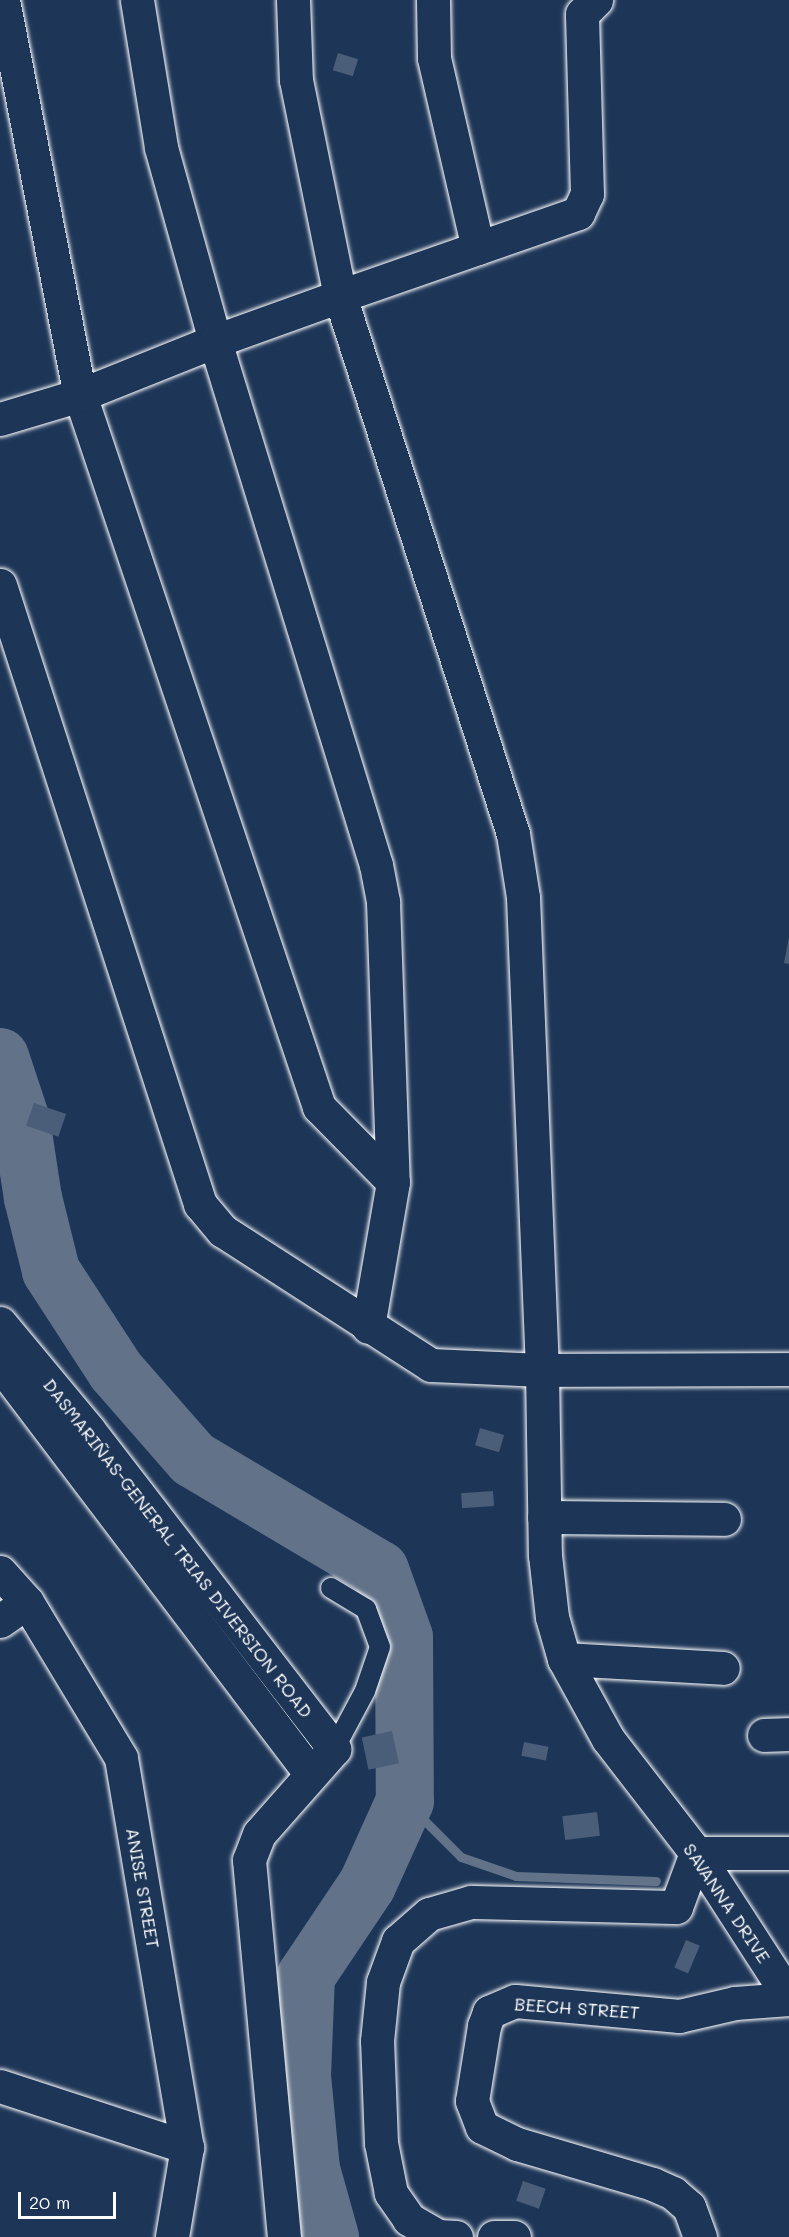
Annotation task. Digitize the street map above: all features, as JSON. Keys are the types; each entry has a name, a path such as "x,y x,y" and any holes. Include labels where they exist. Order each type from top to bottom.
{"street":[{"path":"3,0 80,395 319,1107 393,1182"},
{"path":"137,0 160,147 215,341 376,866 383,902 393,1182 368,1327"},
{"name":"SAVANNA DRIVE","path":"293,0 297,80 340,296 513,834 523,897 542,1370 547,1584 564,1659 590,1712 662,1812 696,1853 789,1998"},
{"path":"433,0 434,58 478,248"},
{"path":"0,420 80,395 215,341 578,213 587,194 587,5"},
{"path":"0,585 200,1204 223,1231 368,1327 431,1365 542,1370 789,1369"},
{"name":"DASMARIÑAS-GENERAL TRIAS DIVERSION ROAD","path":"0,1323 88,1429 334,1749"},
{"name":"DASMARIÑAS-GENERAL TRIAS DIVERSION ROAD","path":"0,1364 310,1773"},
{"path":"544,1517 724,1519"},
{"name":"ANISE STREET","path":"0,1572 27,1602 121,1758 187,2147 172,2237"},
{"path":"0,1620 27,1602"},
{"path":"564,1659 723,1668"},
{"path":"284,2237 249,1860 259,1834 310,1773 334,1749"},
{"path":"456,2237 438,2236 409,2219 391,2193 381,2143 377,2041 383,1982 398,1941 429,1914 471,1902 676,1907 696,1853 789,1852"},
{"name":"BEECH STREET","path":"700,2237 689,2208 673,2193 653,2184 518,2144 483,2127 472,2101 484,2026 489,2012 515,2001 679,2016 735,2002 789,1998"},
{"path":"0,2086 187,2147"},
{"path":"494,2237 514,2237"}],"lane":[{"path":"331,1588 366,1609 380,1647 364,1691 334,1749"}],"building":[{"path":"338,53 358,59 353,76 333,70"},
{"path":"789,937 789,964 784,963"},
{"path":"34,1103 66,1114 58,1137 26,1126"},
{"path":"480,1428 504,1435 499,1452 475,1445"},
{"path":"493,1491 494,1506 462,1508 461,1493"},
{"path":"392,1731 399,1763 369,1770 362,1737"},
{"path":"524,1742 549,1747 546,1761 521,1756"},
{"path":"597,1812 600,1836 565,1840 562,1816"},
{"path":"686,1940 700,1946 688,1973 674,1968"},
{"path":"523,2181 546,2189 539,2209 516,2201"}],"waterway":[{"path":"0,1057 21,1120 33,1198 51,1271 116,1371 193,1459 380,1570 404,1637 405,1801 367,1885 306,1976 302,2076 311,2169 330,2237"},
{"path":"405,1801 461,1857 516,1876 656,1881"}]}
